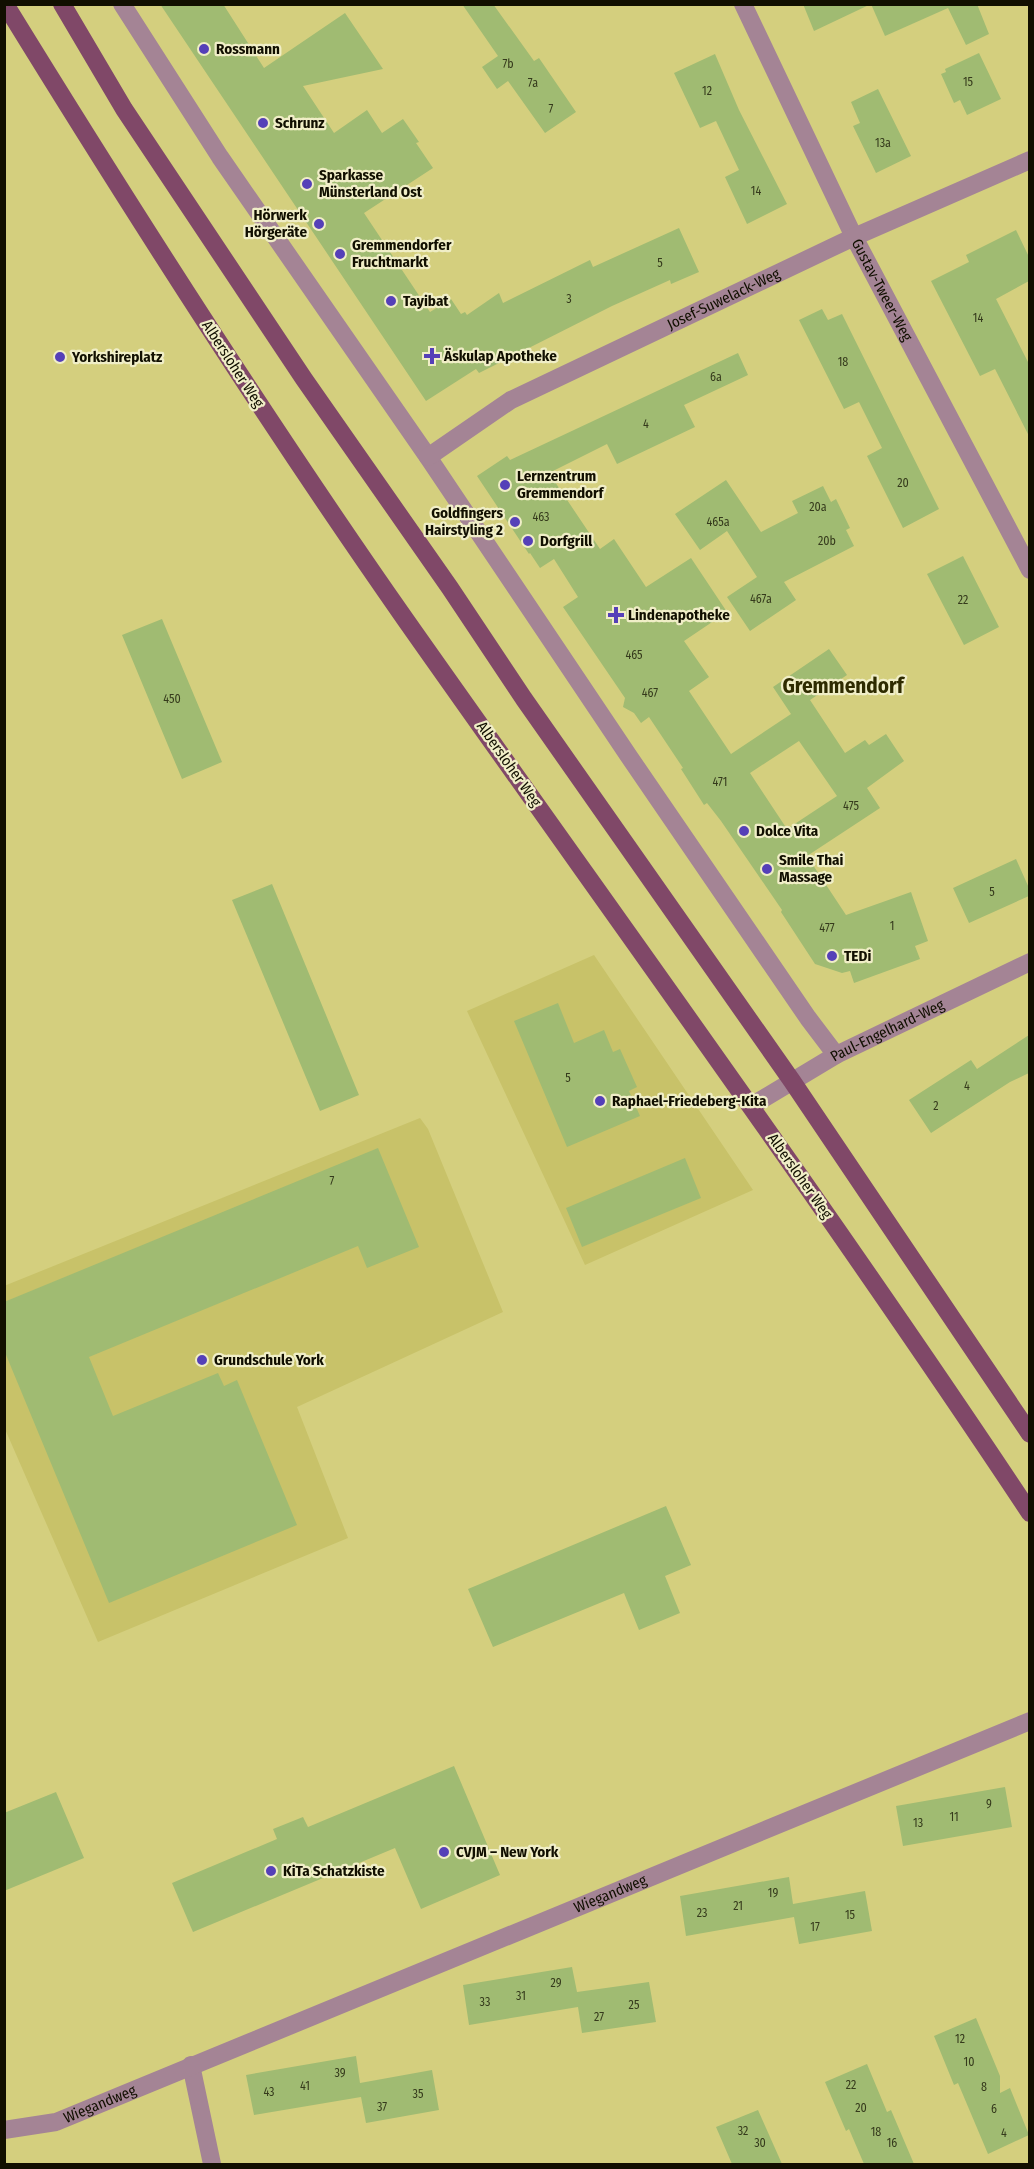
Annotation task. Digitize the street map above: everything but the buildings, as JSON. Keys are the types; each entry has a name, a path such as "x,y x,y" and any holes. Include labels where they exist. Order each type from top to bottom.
{"main road":[{"name":"Albersloher Weg","path":"4,4 87,139 260,406 405,618 751,1106 1029,1513"},
{"path":"62,4 124,109 304,379 450,588 524,699 792,1081 1029,1434"}],"street":[{"path":"122,4 220,157 428,457 808,1018 836,1055"},
{"name":"Gustav-Tweer-Weg","path":"743,4 854,237 1029,570"},
{"name":"Josef-Suwelack-Weg","path":"428,457 511,400 854,237 1029,160"},
{"name":"Paul-Engelhard-Weg","path":"751,1106 836,1055 1029,962"},
{"name":"Wiegandweg","path":"4,2130 56,2122 1029,1721"},
{"path":"191,2065 212,2164"}],"shaded area":[{"name":"Raphael-Friedeberg-Kita","path":"594,955 753,1190 585,1265 467,1011"},
{"name":"Grundschule York","path":"420,1118 428,1129 503,1312 297,1407 348,1538 98,1642 5,1429 4,1286"}],"place":[{"name":"Rossmann","path":"204,49"},
{"name":"Schrunz","path":"263,123"},
{"name":"Sparkasse Münsterland Ost","path":"307,184"},
{"name":"Hörwerk Hörgeräte","path":"319,224"},
{"name":"Gremmendorfer Fruchtmarkt","path":"340,254"},
{"name":"Tayibat","path":"391,301"},
{"name":"Äskulap Apotheke","path":"432,356"},
{"name":"Yorkshireplatz","path":"60,357"},
{"name":"Lernzentrum Gremmendorf","path":"505,485"},
{"name":"Goldfingers Hairstyling 2","path":"515,522"},
{"name":"Dorfgrill","path":"528,541"},
{"name":"Lindenapotheke","path":"616,615"},
{"name":"Dolce Vita","path":"744,831"},
{"name":"Smile Thai Massage","path":"767,869"},
{"name":"TEDi","path":"832,956"},
{"name":"Raphael-Friedeberg-Kita","path":"600,1101"},
{"name":"Grundschule York","path":"202,1360"},
{"name":"CVJM – New York","path":"444,1852"},
{"name":"KiTa Schatzkiste","path":"271,1871"}],"district":[{"name":"Gremmendorf","path":"843,686"}]}
